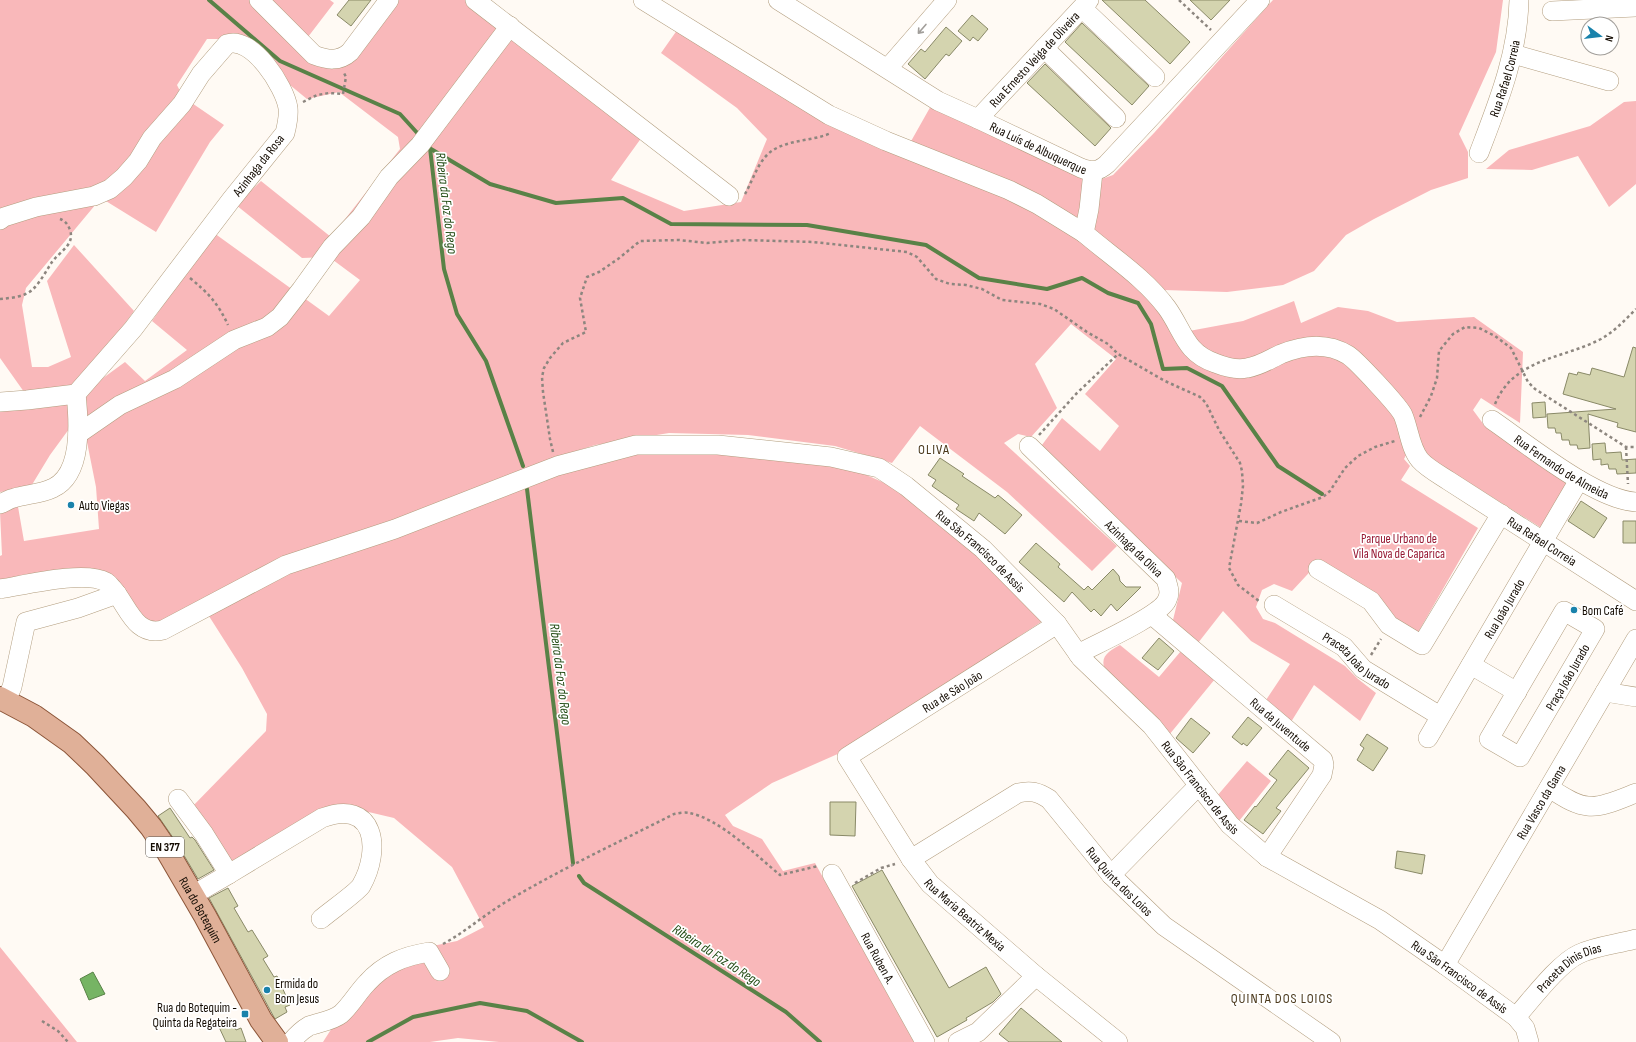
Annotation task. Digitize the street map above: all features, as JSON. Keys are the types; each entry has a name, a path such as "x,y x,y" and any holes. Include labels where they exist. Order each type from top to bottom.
{"main road":[{"name":"Rua do Botequim","path":"3,699 55,730 72,743 136,809 166,849 193,895 255,1010 269,1033 277,1042"}],"street":[{"path":"259,0 314,54 321,58 344,55 389,0"},
{"path":"475,0 729,196"},
{"name":"Rua Rafael Correia","path":"643,0 829,115 886,141 1009,190 1037,204 1084,233 1110,256 1138,276 1167,308 1184,338 1198,355 1214,363 1234,368 1248,368 1262,364 1282,354 1305,347 1321,346 1335,348 1349,356 1402,413 1414,450 1420,460 1449,481 1636,601"},
{"name":"Rua Luís de Albuquerque","path":"778,0 800,5 888,68 938,101 1081,168 1093,172 1103,168 1107,164 1260,0"},
{"path":"888,68 948,0"},
{"name":"Rua Rafael Correia","path":"1479,153 1505,83 1513,54 1519,16 1519,0"},
{"path":"1086,4 1155,77"},
{"name":"Rua Ernesto Veiga de Oliveira","path":"978,119 1086,4"},
{"path":"1552,11 1636,6"},
{"path":"78,434 120,405 175,379 234,340 267,327 280,317 332,247 361,217 390,177 420,145 510,26"},
{"name":"Azinhaga da Rosa","path":"0,220 4,217 36,207 94,196 110,189 124,177 138,160 152,138 182,104 201,74 227,44 231,42 247,47 269,68 284,96 288,108 288,124 285,133 178,269 133,329 76,394"},
{"path":"1044,48 1116,118"},
{"path":"1513,54 1608,81"},
{"path":"1084,233 1089,209 1093,172"},
{"path":"0,402 76,394 78,434 75,456 70,471 62,482 49,489 14,498 0,504"},
{"name":"Rua Fernando de Almeida","path":"1492,420 1579,480 1612,496 1632,501"},
{"name":"Rua São Francisco de Assis","path":"0,589 74,578 93,579 107,583 142,628 149,632 163,630 286,565 395,529 557,466 636,445 718,445 831,457 879,468 906,486 983,550 1057,624 1078,654 1152,726 1230,825 1267,857 1380,920 1445,965 1516,1017 1525,1028 1529,1042"},
{"name":"Azinhaga da Oliva","path":"1029,446 1166,579 1170,590 1167,601 1157,612 1078,654"},
{"name":"Rua João Jurado","path":"1428,738 1579,480"},
{"path":"1318,569 1371,601 1389,625 1422,645 1501,514"},
{"path":"3,699 12,687 26,622 78,608 117,594"},
{"name":"Praceta João Jurado","path":"1274,604 1344,647 1363,669 1440,716"},
{"name":"Praça João Jurado","path":"1564,611 1595,629 1520,758 1489,739 1517,692 1564,611"},
{"name":"Rua da Juventude","path":"1152,615 1322,760 1324,765 1322,775 1267,857"},
{"name":"Rua de São João","path":"847,757 1057,624"},
{"name":"Rua Vasco da Gama","path":"1445,965 1636,639"},
{"path":"1470,665 1517,692"},
{"path":"1605,692 1636,697"},
{"name":"Rua Maria Beatriz Mexia","path":"847,757 911,859 930,884 1036,976 1118,1042"},
{"path":"1112,875 1198,786"},
{"path":"1549,788 1578,804 1587,806 1597,806 1636,793"},
{"name":"Rua Quinta dos Loios","path":"911,859 1018,793 1028,790 1040,793 1049,799 1112,875 1164,926 1331,1042"},
{"path":"178,799 204,834 229,874"},
{"path":"193,895 322,818 334,814 344,813 355,817 365,824 370,830 373,839 373,847 368,872 360,888 321,919"},
{"name":"Rua Ruben A.","path":"832,874 925,1042"},
{"name":"Praceta Dinis Dias","path":"1516,1017 1562,966 1572,958 1585,952 1636,939"},
{"path":"291,1042 297,1035 309,1027 332,1019 341,1014 367,982 395,961 410,955 429,952 440,970"},
{"path":"958,1042 984,1037 1036,976"}],"path":[{"path":"1179,0 1223,40"},
{"path":"288,108 307,101 317,95 329,93 343,94 346,76 338,66 344,55"},
{"path":"729,196 741,202 760,165 766,156 775,149 790,143 826,135 850,125"},
{"path":"0,300 19,296 32,290 56,257 68,246 72,237 69,227 64,221 36,207"},
{"path":"557,466 550,439 543,392 542,377 544,368 550,358 563,343 586,332 580,298 588,277 599,272 618,259 640,241 679,240 707,243 744,240 813,242 906,252 917,257 936,279 950,284 966,285 982,289 1002,300 1040,304 1054,309 1087,332 1108,344 1118,354 1165,381 1200,397 1206,402 1219,430 1240,462 1242,471 1243,486 1240,510 1229,568 1238,585 1246,592 1260,602 1274,604"},
{"path":"178,269 202,288 220,308 234,340"},
{"path":"1492,420 1492,410 1497,398 1522,370 1536,363 1599,340 1616,330 1636,309"},
{"path":"1029,446 1076,394 1118,354"},
{"path":"1535,388 1626,447 1636,447"},
{"path":"1626,447 1632,501"},
{"path":"1363,669 1389,625"},
{"path":"429,952 468,930 502,904 549,877 674,814 689,813 708,820 729,832 780,875 827,865 832,874"},
{"path":"864,878 881,868"},
{"path":"42,1021 58,1031 68,1042"}],"green space":[{"name":"Parque Urbano de Vila Nova de Caparica","path":"0,0 330,0 334,3 298,50 341,65 392,0 470,0 642,137 611,180 684,211 741,202 767,139 737,108 661,53 680,26 800,101 910,143 932,104 1091,183 1113,175 1154,133 1273,0 1503,0 1496,52 1459,134 1468,152 1468,178 1431,190 1346,235 1314,271 1283,285 1227,292 1164,290 1189,331 1243,321 1294,301 1301,323 1338,307 1368,311 1397,322 1474,317 1523,352 1520,423 1481,398 1473,410 1484,425 1571,480 1543,529 1422,453 1407,453 1404,459 1410,466 1401,480 1478,528 1416,636 1319,562 1292,591 1274,584 1262,590 1256,607 1263,619 1275,623 1345,666 1358,679 1376,693 1360,721 1314,685 1291,722 1266,700 1290,664 1251,641 1223,611 1198,643 1173,620 1182,583 1039,449 1062,418 1100,451 1119,426 1085,394 1116,359 1071,324 1035,364 1057,408 1031,437 1018,434 1004,443 1117,546 1092,571 1007,492 920,426 892,463 835,446 748,435 669,433 595,445 567,454 156,624 149,621 137,611 112,579 0,585 0,556 2,555 0,512 17,501 24,541 99,529 96,487 83,422 69,429 50,455 30,488 0,492 0,411 73,400 125,362 145,381 187,350 152,321 214,233 329,316 360,280 329,257 302,258 236,205 261,181 331,237 400,149 398,137 339,92 307,99 234,39 207,39 177,85 183,97 224,125 210,142 156,232 101,198 26,288 22,305 32,367 48,367 71,357 47,281 74,245 134,311 81,384 29,399 0,358"},
{"path":"1636,101 1636,184 1609,207 1578,156 1532,170 1486,169 1509,150 1590,126 1624,102"},
{"path":"653,449 835,464 864,474 894,487 978,555 1044,620 849,749 772,783 725,815 733,826 762,839 783,871 815,863 914,1042 499,1042 458,1038 430,1042 323,1042 346,1006 408,951 457,941 484,927 452,867 394,818 360,810 234,865 190,809 266,731 267,714 242,668 207,613 285,571 552,475"},
{"path":"1120,645 1159,677 1181,651 1215,679 1169,735 1105,669 1105,657 1110,651"},
{"path":"1247,761 1271,781 1239,821 1217,796"},
{"path":"0,947 77,1042 0,1042"}],"shaded area":[{"path":"93,972 105,994 89,1000 80,979"}],"building":[{"path":"349,0 371,0 351,26 337,15"},
{"path":"1102,0 1145,0 1190,42 1170,64"},
{"path":"1190,0 1230,0 1211,20"},
{"path":"972,15 988,29 978,41 973,37 970,41 958,31"},
{"path":"1082,23 1149,86 1132,105 1065,42"},
{"path":"946,27 962,41 949,56 946,54 925,79 908,64 921,49 925,52"},
{"path":"1045,64 1111,128 1095,146 1027,83"},
{"path":"1633,347 1636,348 1636,432 1617,427 1618,423 1588,414 1590,448 1578,449 1577,445 1570,445 1569,440 1562,440 1561,433 1556,433 1555,428 1548,428 1547,414 1616,409 1563,394 1569,373 1577,375 1578,372 1590,375 1592,368 1624,377"},
{"path":"1545,402 1546,417 1533,418 1532,403"},
{"path":"1605,443 1606,453 1621,452 1622,460 1636,459 1636,473 1617,474 1616,469 1609,469 1608,464 1601,465 1601,459 1593,460 1592,444"},
{"path":"940,458 964,474 962,476 995,498 998,495 1022,515 1005,534 979,513 974,521 956,509 959,505 932,486 936,480 928,475"},
{"path":"1581,501 1607,518 1594,538 1568,521"},
{"path":"1623,521 1636,521 1636,543 1623,543"},
{"path":"1036,543 1060,564 1058,567 1084,590 1088,586 1092,590 1113,569 1119,576 1120,581 1126,587 1141,587 1117,611 1111,604 1101,616 1094,609 1091,612 1072,592 1064,602 1019,562"},
{"path":"1159,638 1174,651 1158,670 1142,658"},
{"path":"1248,717 1262,728 1247,746 1243,743 1242,745 1232,737"},
{"path":"1191,718 1210,733 1193,753 1176,738"},
{"path":"1367,734 1388,748 1373,771 1357,760 1364,748 1360,745"},
{"path":"1288,750 1309,768 1276,808 1281,811 1263,834 1244,820 1277,780 1269,774"},
{"path":"830,802 856,802 855,836 830,835"},
{"path":"170,808 190,838 192,837 195,840 214,870 198,879 176,842 158,816"},
{"path":"1397,851 1425,855 1422,874 1395,868"},
{"path":"882,870 949,988 986,967 1001,994 993,1002 966,1018 967,1020 937,1037 852,886"},
{"path":"228,888 238,906 234,908 248,932 252,930 268,956 263,959 274,977 277,976 290,1005 285,1007 287,1012 275,1019 209,898"},
{"path":"1021,1008 1062,1042 1009,1042 999,1034"},
{"path":"230,1018 236,1030 241,1028 246,1042 226,1042 218,1025"}],"waterway":[{"name":"Ribeira da Foz do Rego","path":"209,0 280,61 400,114 420,136"},
{"name":"Ribeira da Foz do Rego","path":"430,148 444,269 457,314 486,361 523,466"},
{"path":"431,149 490,184 556,203 623,198 671,224 807,225 926,245 979,278 1047,289 1082,278 1108,293 1138,303 1151,324 1163,369 1187,368 1222,386 1278,466 1322,494"},
{"name":"Ribeira da Foz do Rego","path":"527,489 573,863"},
{"name":"Ribeira da Foz do Rego","path":"579,876 584,883 786,1012 820,1042"},
{"path":"368,1042 413,1017 480,1003 527,1011 582,1042"}],"place":[{"name":"Auto Viegas","path":"71,505"},
{"name":"Bom Café","path":"1574,610"},
{"name":"Ermida do Bom Jesus","path":"267,990"},
{"name":"Rua do Botequim - Quinta da Regateira","path":"245,1014"}],"district":[{"name":"OLIVA","path":"934,449"},
{"name":"QUINTA DOS LOIOS","path":"1282,998"}]}
